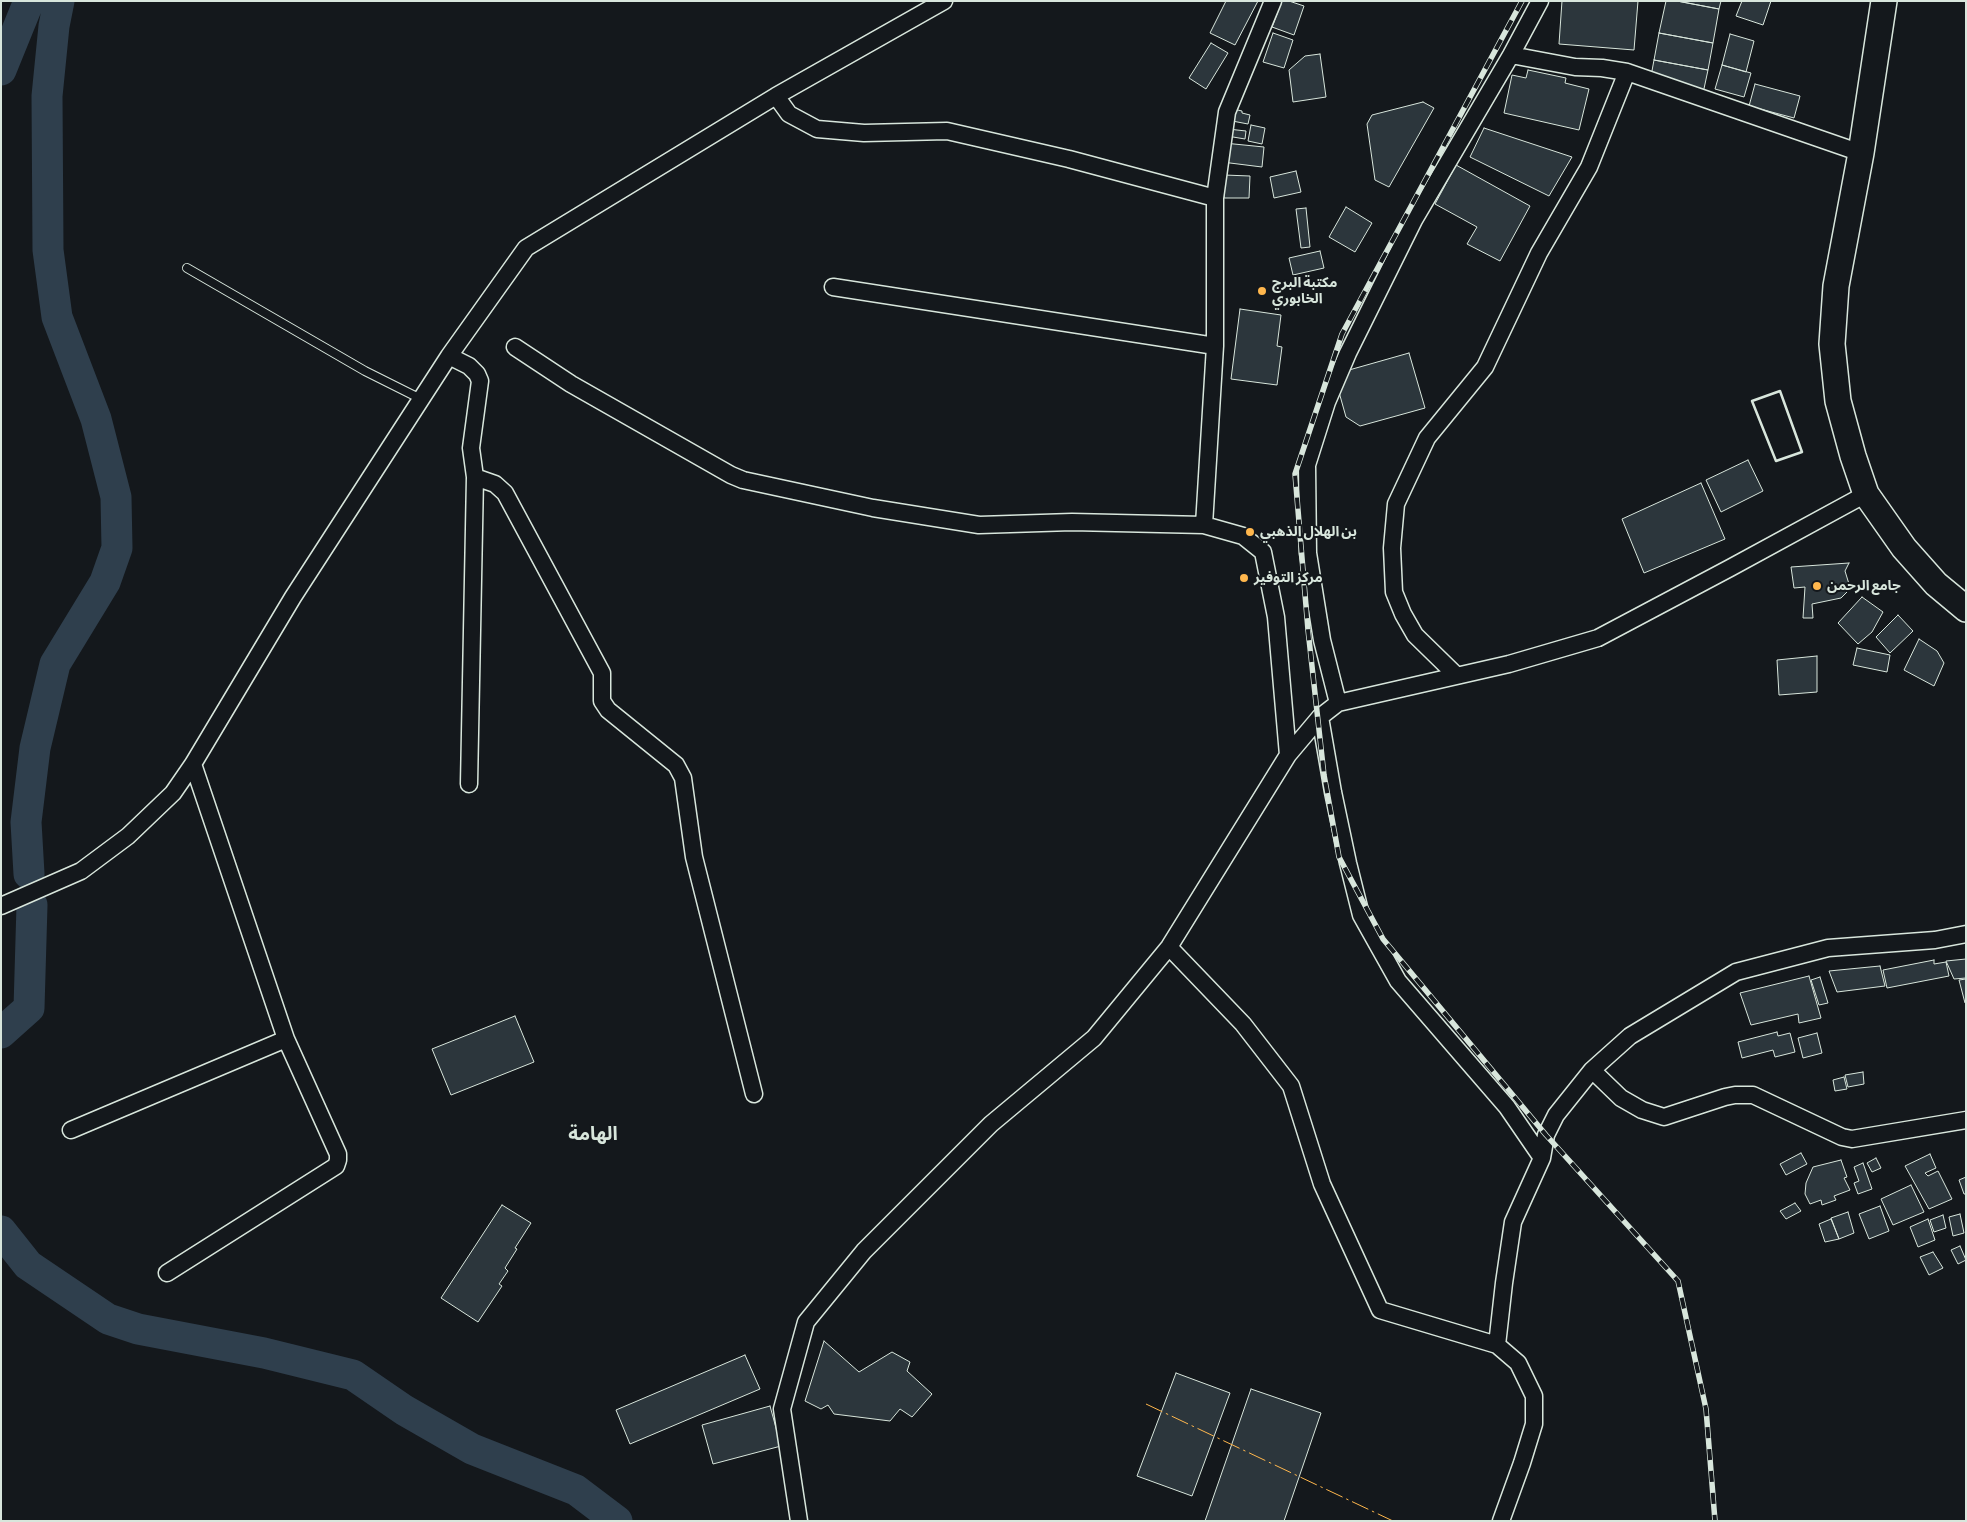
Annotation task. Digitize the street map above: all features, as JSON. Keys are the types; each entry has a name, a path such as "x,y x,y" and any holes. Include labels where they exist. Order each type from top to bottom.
{"main road":[{"path":"1884,1 1861,153 1836,286 1832,344 1838,401 1866,494 1904,548 1936,584 1966,609"}],"street":[{"path":"1,906 81,871 128,836 173,793 193,764 293,597 448,356 526,248 776,96 944,1"},
{"path":"1204,524 1215,346 1214,198 1227,112 1273,1"},
{"path":"1338,703 1322,640 1308,553 1307,465 1327,402 1348,353 1414,220 1511,55 1540,1"},
{"path":"1511,55 1575,67 1602,68 1627,72 1861,153"},
{"path":"1456,675 1416,635 1403,614 1394,592 1392,548 1396,504 1427,438 1485,366 1539,253 1589,167 1627,72"},
{"path":"776,96 789,114 817,129 864,133 947,132 1069,159 1214,198"},
{"path":"833,287 1215,346"},
{"path":"515,347 571,384 722,470 743,480 873,508 979,525 1072,522 1204,524 1243,536 1263,552 1276,617 1288,755"},
{"path":"448,356 469,366 478,374 480,381 471,448 475,477 469,784"},
{"path":"475,477 495,484 505,493 602,673 602,701 608,710 676,766 683,778 694,857 754,1094"},
{"path":"799,1521 782,1409 806,1322 864,1251 991,1124 1094,1038 1169,947 1288,755 1320,717 1338,703 1509,664 1598,638 1866,494"},
{"path":"1320,717 1335,801 1361,915 1398,981 1507,1107 1542,1158"},
{"path":"167,1273 336,1166 338,1154 286,1039 193,764"},
{"path":"1497,1345 1512,1222 1542,1158 1546,1135 1556,1114 1592,1070 1630,1036 1736,972 1828,948 1935,940 1966,934"},
{"path":"1169,947 1242,1024 1291,1086 1322,1184 1380,1310 1497,1345 1518,1363 1534,1396 1534,1424 1501,1521"},
{"path":"71,1130 286,1039"},
{"path":"1592,1070 1621,1098 1642,1110 1664,1117 1735,1095 1753,1095 1842,1137 1852,1139 1966,1120"}],"lane":[{"path":"187,268 365,371 421,399"}],"building":[{"path":"1226,1 1258,1 1235,45 1210,33"},
{"path":"1282,1 1289,1 1304,6 1294,35 1272,27"},
{"path":"1562,1 1638,1 1634,50 1559,44"},
{"path":"1666,1 1677,1 1719,9 1713,43 1659,33"},
{"path":"1677,1 1721,1 1719,9"},
{"path":"1742,1 1771,1 1763,25 1736,16"},
{"path":"1273,33 1293,40 1284,68 1263,62"},
{"path":"1659,33 1713,43 1708,70 1654,60"},
{"path":"1730,34 1754,41 1746,72 1722,65"},
{"path":"1211,43 1228,53 1206,89 1189,78"},
{"path":"1320,54 1326,97 1293,102 1289,70 1305,56"},
{"path":"1654,60 1708,70 1702,98 1649,87"},
{"path":"1722,65 1751,73 1744,97 1715,89"},
{"path":"1528,70 1566,78 1565,83 1589,89 1579,130 1504,113 1512,75 1526,78"},
{"path":"1755,84 1800,96 1794,118 1749,106"},
{"path":"1423,102 1434,108 1389,187 1375,180 1367,124 1372,115"},
{"path":"1229,108 1250,115 1248,124 1227,120"},
{"path":"1251,125 1265,128 1262,144 1248,141"},
{"path":"1484,128 1572,157 1549,196 1470,157"},
{"path":"1228,129 1246,131 1245,139 1227,136"},
{"path":"1224,143 1264,147 1262,167 1222,162"},
{"path":"1456,165 1530,206 1500,261 1467,244 1477,227 1435,204"},
{"path":"1296,171 1301,192 1274,198 1270,177"},
{"path":"1224,175 1250,176 1249,198 1224,198"},
{"path":"1346,207 1372,223 1355,252 1329,237"},
{"path":"1306,208 1310,247 1301,248 1296,209"},
{"path":"1320,251 1324,268 1293,275 1289,258"},
{"path":"1240,309 1281,315 1277,346 1282,347 1277,385 1231,379"},
{"path":"1409,353 1425,408 1360,426 1346,417 1337,385 1342,372"},
{"path":"1748,460 1763,491 1721,512 1706,480"},
{"path":"1701,483 1725,539 1644,573 1622,519"},
{"path":"1849,563 1845,571 1849,584 1848,591 1841,598 1812,604 1813,618 1803,618 1805,587 1794,588 1791,567"},
{"path":"1862,597 1883,612 1872,632 1858,644 1838,623"},
{"path":"1898,615 1913,631 1890,653 1876,637"},
{"path":"1919,639 1937,651 1944,663 1934,686 1904,670"},
{"path":"1857,648 1890,655 1887,672 1853,665"},
{"path":"1817,656 1817,692 1779,695 1777,660"},
{"path":"1966,959 1966,978 1954,979 1946,961"},
{"path":"1934,960 1934,964 1946,962 1949,976 1887,988 1883,970"},
{"path":"1880,966 1885,986 1837,992 1829,971"},
{"path":"1809,976 1821,1018 1799,1023 1798,1014 1751,1025 1740,993"},
{"path":"1820,977 1828,1003 1819,1005 1811,980"},
{"path":"1966,979 1966,1003 1965,1003 1959,980"},
{"path":"515,1016 534,1062 451,1095 432,1049"},
{"path":"1777,1032 1778,1036 1790,1033 1795,1052 1775,1057 1773,1050 1742,1058 1738,1042"},
{"path":"1817,1033 1822,1053 1803,1058 1798,1038"},
{"path":"1863,1072 1864,1084 1848,1087 1845,1075"},
{"path":"1844,1077 1847,1089 1835,1091 1833,1080"},
{"path":"1801,1153 1807,1164 1786,1175 1780,1164"},
{"path":"1930,1154 1936,1168 1925,1173 1928,1176 1938,1171 1952,1199 1929,1209 1905,1166"},
{"path":"1876,1158 1881,1168 1872,1172 1867,1163"},
{"path":"1841,1160 1847,1177 1844,1178 1850,1190 1834,1196 1836,1200 1822,1205 1821,1200 1810,1204 1805,1194 1806,1183 1813,1167"},
{"path":"1863,1163 1872,1189 1858,1194 1854,1183 1859,1181 1854,1167"},
{"path":"1966,1177 1966,1194 1964,1194 1959,1180"},
{"path":"1911,1185 1924,1212 1893,1225 1881,1199"},
{"path":"1795,1203 1801,1211 1786,1219 1780,1211"},
{"path":"502,1205 531,1223 505,1268 508,1271 499,1284 502,1286 478,1322 441,1298"},
{"path":"1880,1206 1889,1231 1869,1239 1859,1214"},
{"path":"1848,1212 1854,1233 1839,1239 1831,1218"},
{"path":"1960,1214 1964,1233 1953,1236 1949,1217"},
{"path":"1943,1215 1946,1228 1934,1232 1930,1220"},
{"path":"1831,1219 1839,1239 1825,1242 1819,1224"},
{"path":"1928,1219 1935,1240 1918,1247 1910,1227"},
{"path":"1960,1246 1966,1260 1958,1264 1951,1250"},
{"path":"1933,1252 1943,1268 1929,1275 1920,1257"},
{"path":"824,1341 859,1372 892,1352 910,1362 907,1371 932,1394 912,1417 900,1409 890,1421 834,1414 828,1405 821,1409 805,1401"},
{"path":"745,1355 760,1389 630,1444 616,1410"},
{"path":"1176,1373 1230,1393 1192,1496 1137,1476"},
{"path":"1251,1389 1321,1413 1284,1521 1205,1521"},
{"path":"770,1406 781,1446 713,1464 702,1425"}],"waterway":[{"path":"1,70 29,1"},
{"path":"29,874 26,822 35,748 55,664 105,582 117,548 116,497 96,419 57,317 48,250 47,96 54,26 59,1"},
{"path":"1,1033 29,1008 32,905"},
{"path":"1,1231 28,1265 108,1319 138,1329 264,1353 353,1375 404,1410 472,1449 576,1490 617,1521"}],"railway":[{"path":"1522,1 1342,334 1295,474 1308,630 1324,775 1339,857 1383,939 1546,1135 1678,1281 1706,1409 1715,1521"}],"wall":[{"path":"1780,391 1802,452 1776,461 1752,401 1780,391"}],"power":[{"path":"1146,1404 1393,1521"}],"place":[{"name":"مكتبة البرج الخابوري","path":"1262,291"},
{"name":"بن الهلال الذهبي","path":"1250,532"},
{"name":"مركز التوفير","path":"1244,578"},
{"name":"جامع الرحمن","path":"1817,586"}],"district":[{"name":"الهامة","path":"593,1134"}]}
